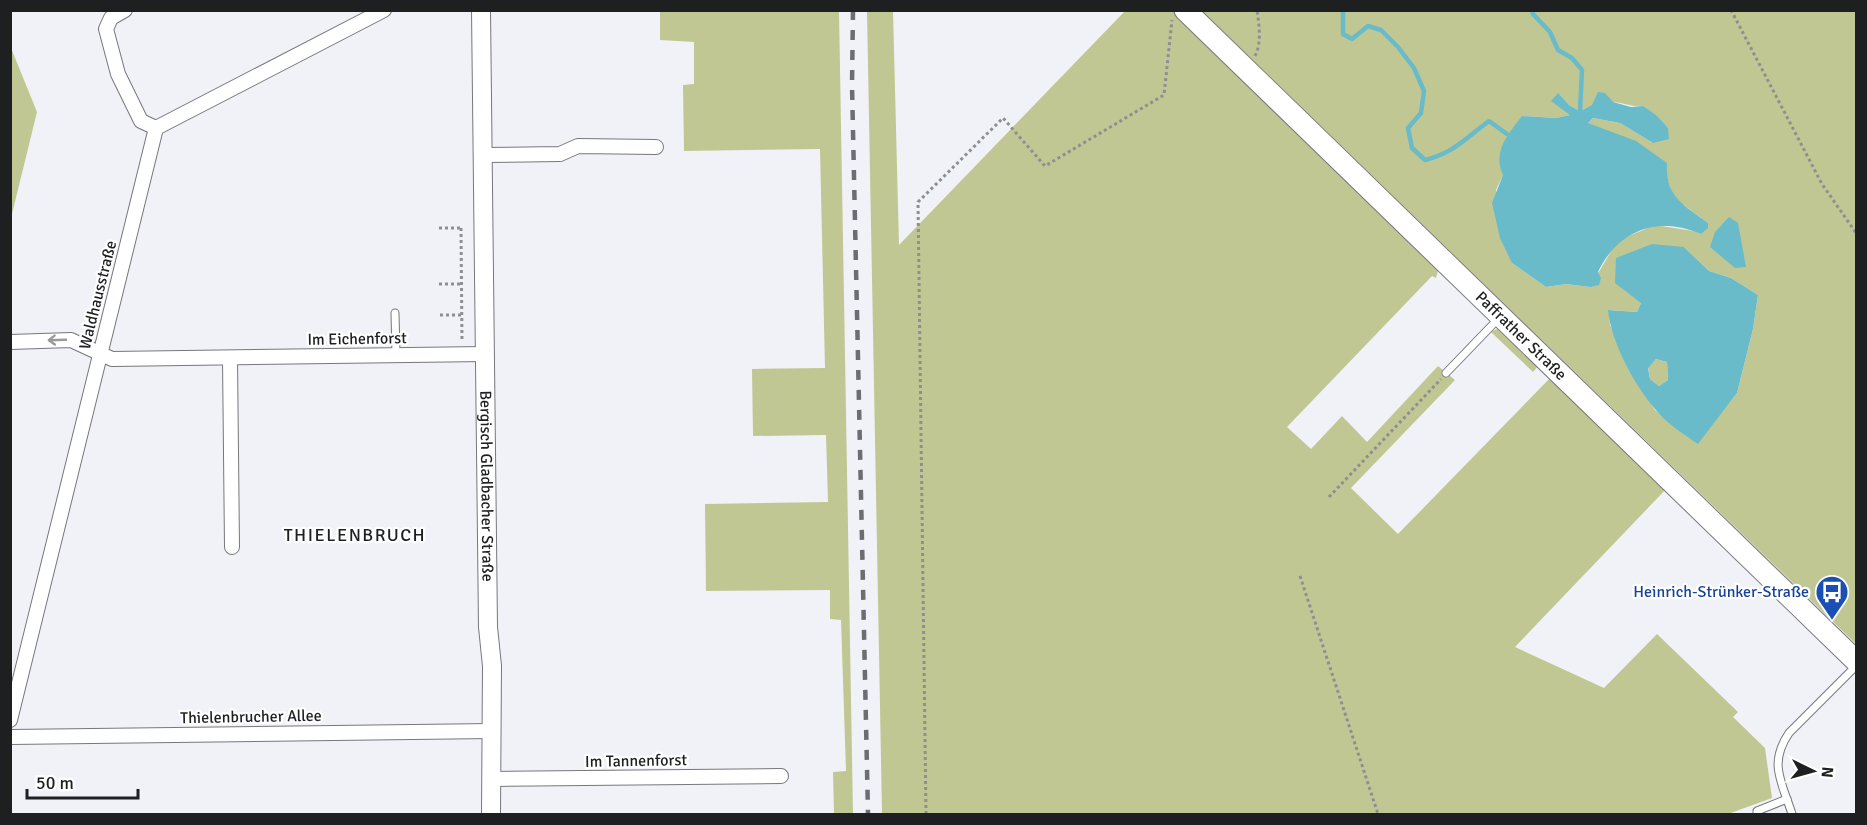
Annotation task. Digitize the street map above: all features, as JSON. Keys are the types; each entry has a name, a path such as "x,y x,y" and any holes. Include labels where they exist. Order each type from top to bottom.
{"main road":[{"name":"Bergisch Gladbacher Straße","path":"481,10 488,627 492,666 491,814"},
{"name":"Paffrather Straße","path":"1185,10 1857,660"}],"street":[{"path":"125,10 111,18 106,29 118,74 141,121 156,128 384,10"},
{"name":"Waldhausstraße","path":"10,720 156,128"},
{"path":"483,155 560,154 578,146 656,147"},
{"name":"Im Eichenforst","path":"10,342 71,340 112,359 485,354"},
{"path":"230,358 232,547"},
{"name":"Thielenbrucher Allee","path":"10,737 492,732"},
{"name":"Im Tannenforst","path":"492,779 781,776"}],"lane":[{"path":"395,313 396,356"},
{"path":"1446,373 1500,316"},
{"path":"1792,814 1777,768 1778,754 1783,741 1857,666"},
{"path":"1757,814 1757,811 1787,799"}],"path":[{"path":"926,814 918,202 1003,118 1045,166 1164,95 1173,10"},
{"path":"1251,61 1257,51 1260,29 1257,10"},
{"path":"1731,10 1822,184 1857,233"},
{"path":"439,228 461,228 463,355"},
{"path":"439,284 461,284"},
{"path":"440,315 462,315"},
{"path":"1329,496 1446,373"},
{"path":"1300,576 1378,814"}],"green space":[{"path":"660,11 839,11 853,814 834,814 833,772 846,771 841,620 830,619 830,590 706,591 705,504 828,502 826,435 753,436 752,369 825,368 820,149 684,151 683,85 694,84 694,42 660,40"},
{"path":"867,11 893,11 899,245 1125,11 1174,11 1439,267 1436,278 1432,276 1287,427 1311,449 1342,416 1367,442 1438,366 1455,380 1351,488 1398,534 1552,376 1668,487 1515,647 1604,688 1657,634 1738,712 1733,717 1765,748 1772,798 1728,814 882,814"},
{"path":"1202,11 1856,11 1856,644","holes":["1558,94 1569,105 1580,111 1596,104 1610,102 1643,106 1653,143 1620,123 1593,118 1588,123 1666,175 1674,198 1708,223 1701,234 1655,225 1626,237 1613,248 1590,287 1566,284 1546,287 1512,263 1496,190 1522,116 1556,118 1571,115","1684,247 1709,271 1731,278 1758,295 1753,329 1737,393 1698,443 1682,433 1655,410 1628,368 1610,325 1609,310 1637,312 1641,303"]},
{"path":"11,48 37,112 11,218"},
{"path":"1497,329 1504,330 1540,364 1533,372 1491,332"},
{"path":"1656,359 1667,362 1668,380 1659,386 1650,379 1648,367"}],"water":[{"path":"1598,92 1605,93 1613,102 1631,107 1643,106 1656,115 1668,128 1669,139 1653,143 1620,123 1593,118 1588,123 1636,141 1667,163 1667,175 1673,192 1684,205 1708,223 1708,228 1701,234 1685,228 1670,226 1641,230 1616,246 1606,258 1598,272 1601,278 1599,285 1590,287 1566,284 1546,287 1512,263 1500,238 1492,203 1503,175 1499,159 1500,151 1522,116 1556,118 1570,115 1551,101 1558,93 1569,105 1580,111 1592,105"},
{"path":"1729,217 1738,223 1746,267 1735,268 1710,247 1715,232"},
{"path":"1652,244 1684,247 1709,271 1731,278 1758,295 1753,329 1737,393 1698,444 1669,424 1659,414 1639,387 1619,349 1608,310 1637,312 1641,303 1615,283 1616,258","holes":["1656,359 1667,362 1668,380 1659,386 1650,379 1648,368"]}],"waterway":[{"path":"1343,10 1343,34 1352,39 1368,26 1381,30 1414,68 1424,91 1421,113 1408,128 1412,148 1425,160 1452,149 1489,121 1507,134"},
{"path":"1532,10 1550,32 1558,50 1572,58 1582,70 1580,111"}],"railway":[{"path":"853,10 852,85 868,814"}],"place":[{"name":"Heinrich-Strünker-Straße","path":"1832,621"}],"district":[{"name":"THIELENBRUCH","path":"355,535"}]}
